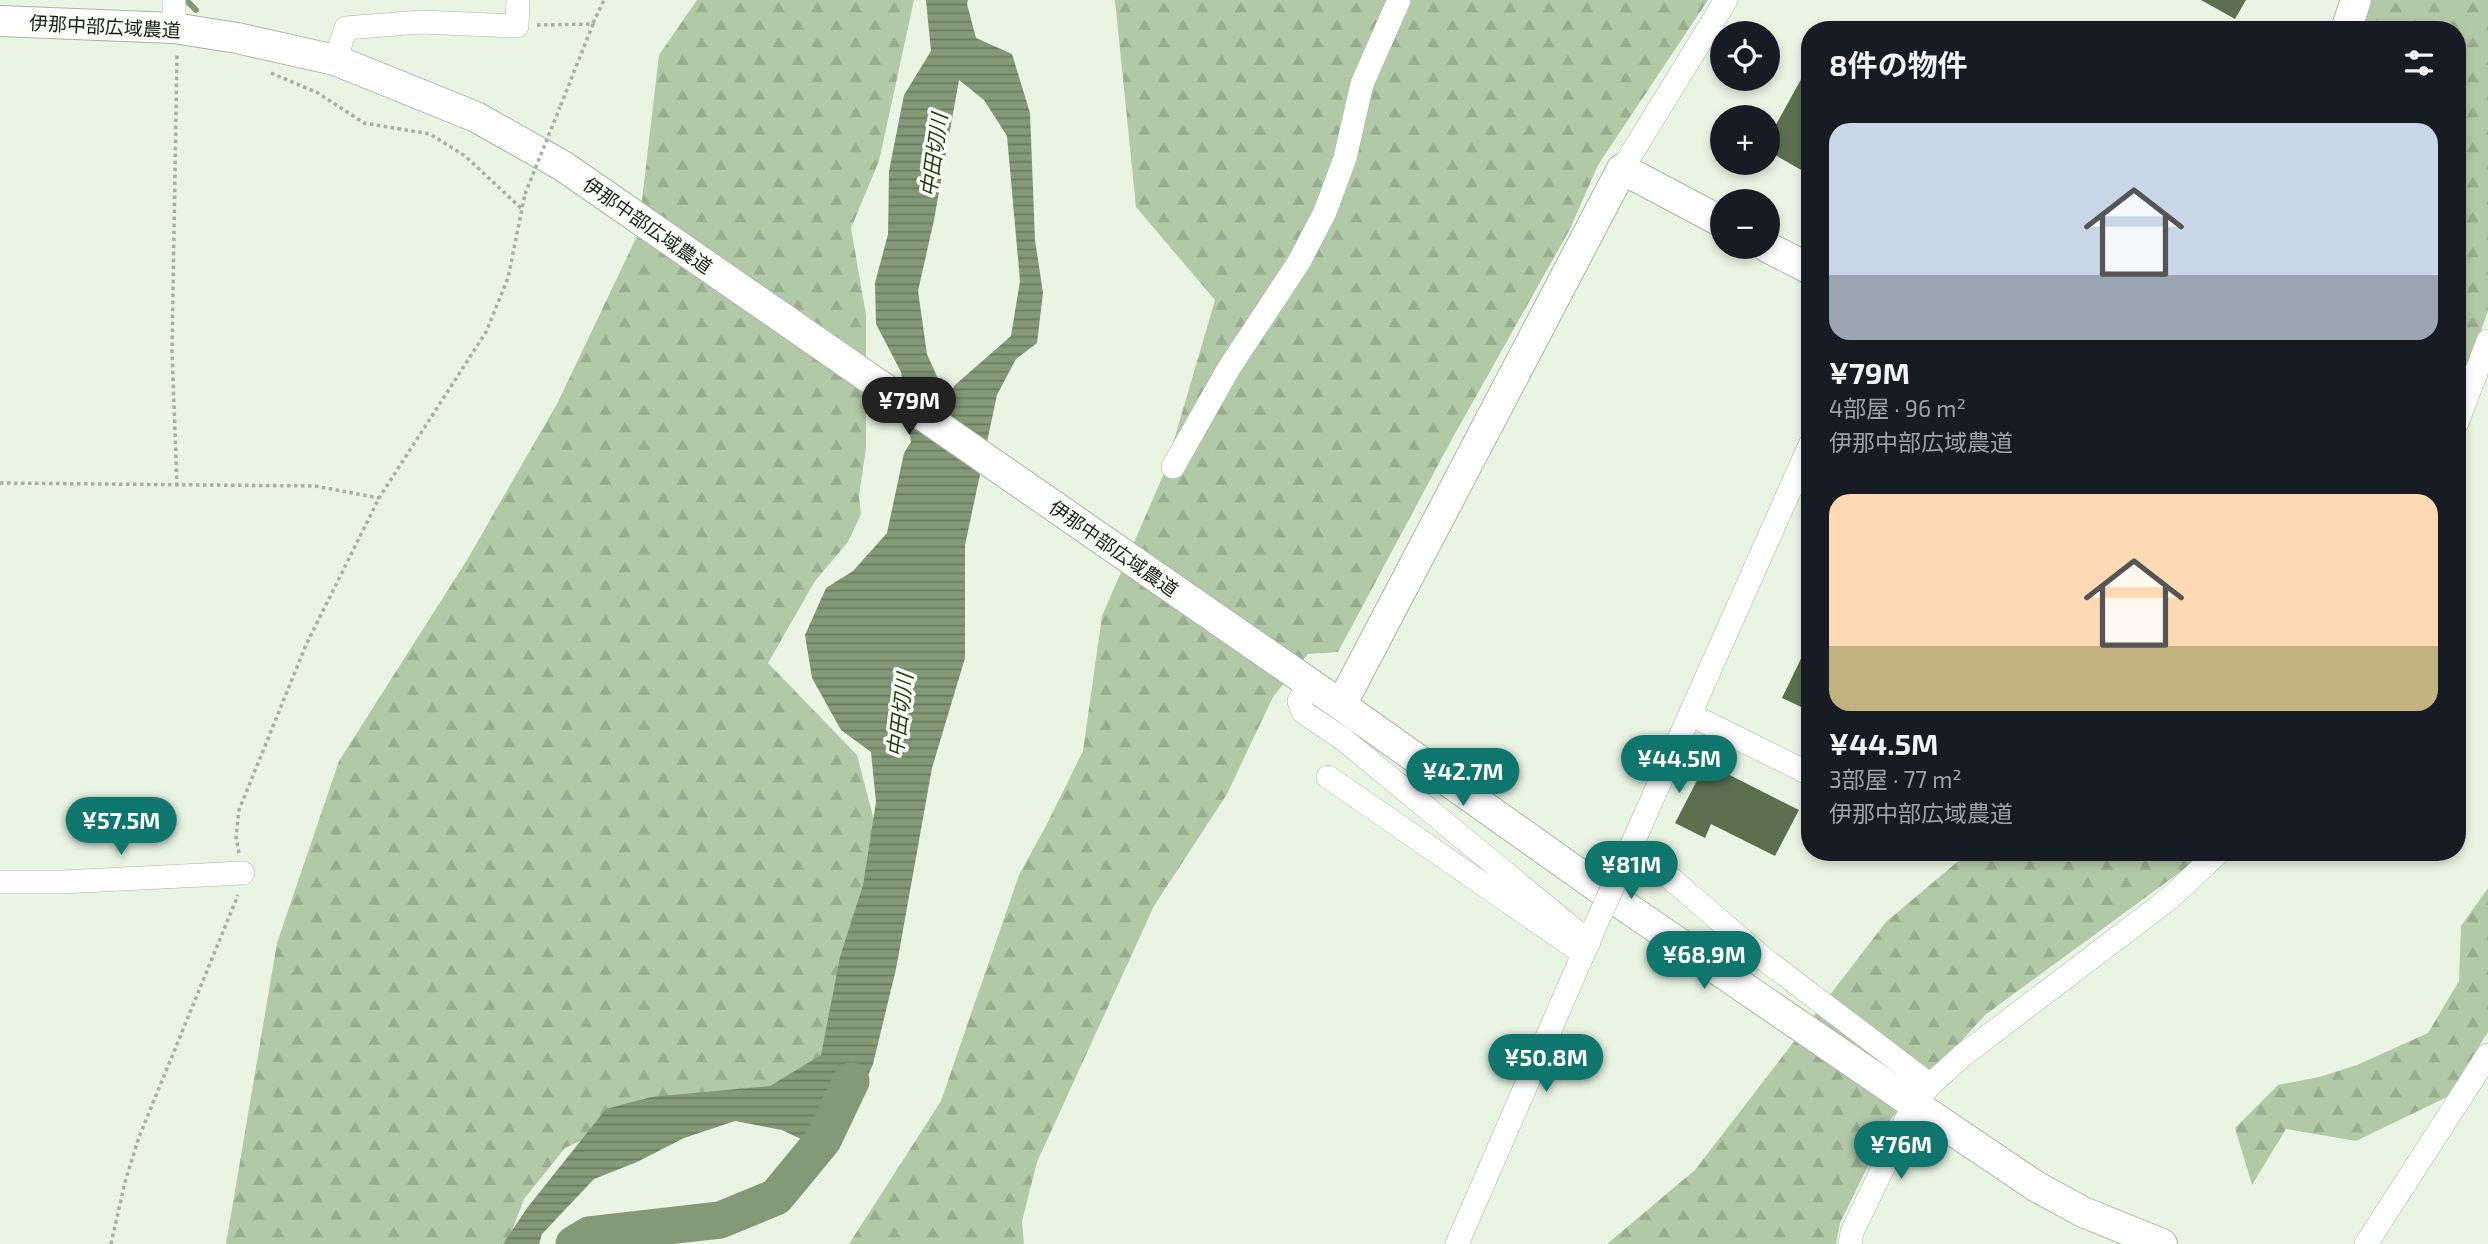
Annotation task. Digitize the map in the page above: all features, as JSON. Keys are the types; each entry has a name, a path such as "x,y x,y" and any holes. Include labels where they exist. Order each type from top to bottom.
{"street":[{"path":"335,60 346,28 422,11 517,26 518,0"},
{"path":"1173,467 1229,369 1299,262 1325,212 1345,158 1362,84 1399,0"},
{"path":"1340,705 1622,169 1726,0"},
{"path":"2349,21 2356,0"},
{"name":"伊那中部広域農道","path":"0,22 174,14 237,38 335,60 476,117 564,166 1309,683 1613,898 1922,1094 2037,1187 2112,1225 2162,1244"},
{"path":"1622,169 1710,216"},
{"path":"1780,254 1801,265"},
{"path":"2466,399 2488,341"},
{"path":"1457,1244 1801,465"},
{"path":"1309,683 1299,701 1303,712 1343,739 1589,941"},
{"path":"1691,715 1801,770"},
{"path":"1328,777 1589,941"},
{"path":"1629,851 1763,958 1922,1094"},
{"path":"1856,1240 1922,1094 1962,1056 2170,898 2209,861"},
{"path":"0,882 62,882 243,873"},
{"path":"2366,1244 2488,1055"}],"path":[{"path":"0,483 315,486 379,498 486,331 508,278 525,194 604,0"},
{"path":"174,14 178,69 172,351 177,486"},
{"path":"517,26 593,24"},
{"path":"268,72 318,93 363,123 430,134 465,156 521,208"}],"green space":[{"path":"697,0 914,0 879,161 851,228 866,315 866,447 859,497 861,514 848,542 815,581 768,663 857,755 883,855 833,1066 770,1111 627,1119 565,1148 524,1199 507,1244 226,1244 277,943 339,761 467,560 558,402 638,234 659,55"},
{"path":"1115,0 1708,0 1598,165 1570,229 1452,439 1338,652 1308,654 1273,697 1227,794 1154,906 1037,1162 1022,1221 1024,1244 849,1244 941,1101 1019,875 1083,751 1102,616 1165,471 1215,300 1136,207"},
{"path":"2368,0 2488,0 2488,311 2466,372 2466,21 2362,21"},
{"path":"1958,861 2193,861 1985,1015 1891,1119 1840,1223 1836,1244 1607,1244 1695,1170 1886,922"},
{"path":"2488,888 2488,1032 2447,1097 2356,1141 2286,1129 2252,1185 2235,1128 2278,1085 2319,1077 2357,1065 2428,1033 2459,981 2461,926"}],"water":[{"path":"926,0 968,0 976,38 1012,54 1030,113 1035,240 1043,293 1037,343 1016,359 997,395 965,545 965,658 932,768 896,969 873,1064 852,1112 805,1141 782,1130 735,1121 684,1138 637,1162 594,1179 542,1234 539,1244 503,1244 527,1208 606,1109 651,1097 770,1086 821,1055 840,957 863,885 876,802 871,752 841,730 812,678 805,635 826,588 853,571 887,533 904,453 911,442 901,372 876,324 875,283 888,234 889,171 904,95 931,51","holes":["959,80 984,100 1007,136 1020,281 1011,336 955,385 946,397 927,354 918,291 934,220"]}],"building":[{"path":"2201,0 2246,0 2235,19"},
{"path":"1801,79 1801,170 1780,158 1780,117"},
{"path":"1801,659 1801,707 1782,698"},
{"path":"1706,763 1799,810 1775,856 1711,824 1705,838 1675,823"}],"waterway":[{"path":"186,0 196,10"},
{"name":"中田切川","path":"574,1244 589,1235 720,1220 776,1197 823,1140 851,1081"}]}
